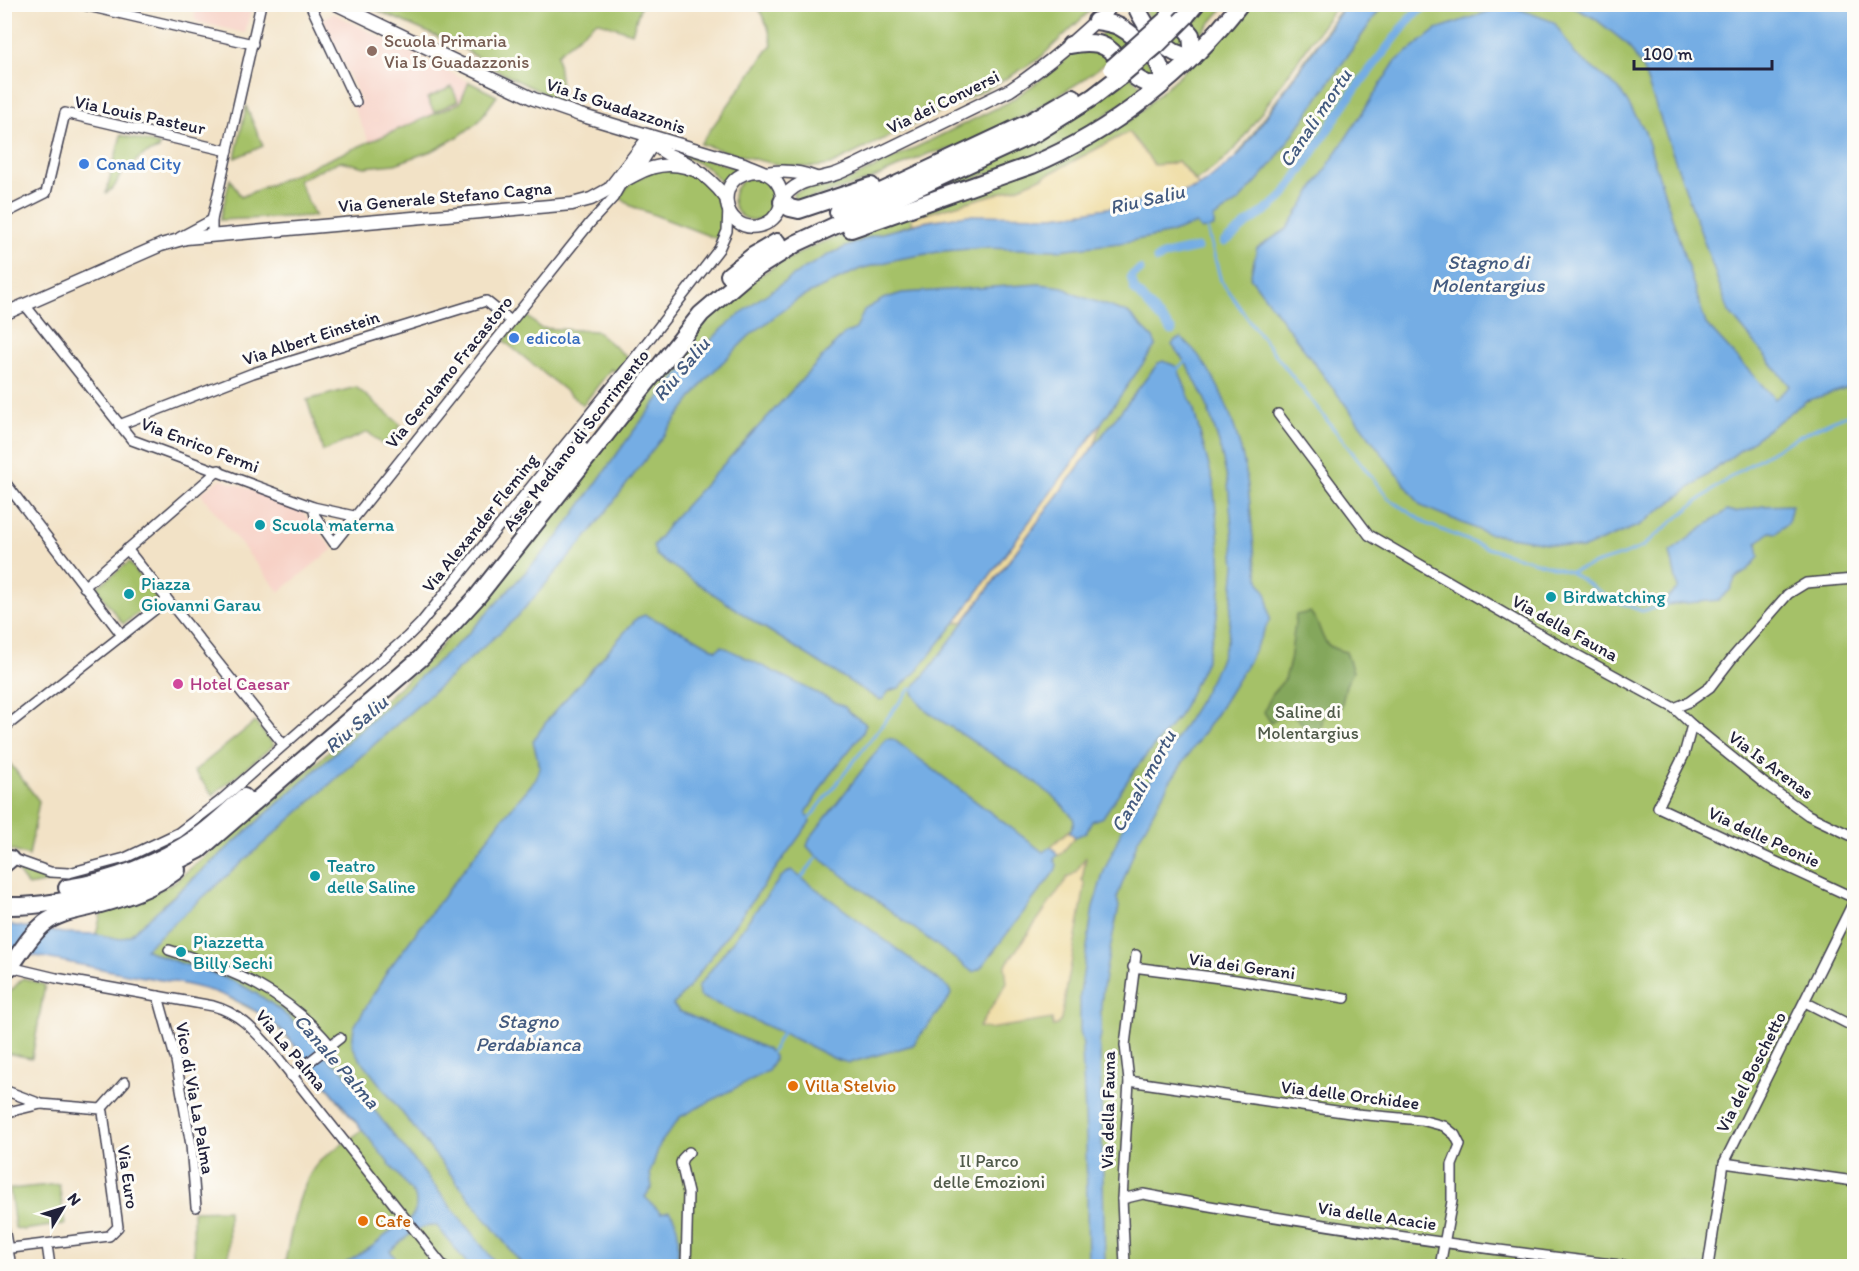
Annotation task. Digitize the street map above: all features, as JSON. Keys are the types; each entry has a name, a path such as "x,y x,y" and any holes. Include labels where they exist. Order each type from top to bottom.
{"highway":[{"path":"1135,4 1147,26 1168,49 1183,57 1193,57"},
{"path":"822,232 831,236 1050,158 1118,118 1159,86 1193,57 1240,4"},
{"path":"1181,7 1191,35 1193,57"},
{"name":"Asse Mediano di Scorrimento","path":"8,902 39,892 74,887 118,876 166,855 211,826 436,629 671,333 708,292 753,256 787,236 1030,123 1115,72 1157,45 1181,7"},
{"path":"1096,21 1118,26 1132,35 1151,54 1159,64 1162,77 1159,86"},
{"path":"1070,45 1085,42 1099,44 1109,49 1134,77 1146,85 1159,86"},
{"name":"Asse Mediano di Scorrimento","path":"8,902 99,893 158,872 199,850 421,658 458,620 701,314 722,295 767,261 822,232 1036,133 1093,97 1115,72"},
{"path":"782,200 790,208 799,210 887,180 901,182"},
{"path":"9,967 34,930 46,922 64,914 158,885 186,864 199,850"},
{"path":"8,902 30,917 34,930"}],"street":[{"path":"79,4 253,44"},
{"path":"212,235 212,220 261,4"},
{"path":"310,4 356,102"},
{"name":"Via Is Guadazzonis","path":"336,4 534,99 744,164 762,172"},
{"name":"Via dei Conversi","path":"762,172 778,170 807,174 817,178 834,175 854,166 1010,90 1070,45 1114,4"},
{"name":"Via Louis Pasteur","path":"4,214 46,193 64,113 228,151"},
{"path":"650,136 660,150 689,164 703,174 727,203 737,221 754,227 772,220 779,212 782,200 791,188 817,178"},
{"path":"633,176 650,148 650,136"},
{"name":"Via Generale Stefano Cagna","path":"171,243 212,235 572,204 591,199 615,186 650,136"},
{"path":"615,186 633,176 665,164 687,167 703,174"},
{"path":"744,164 778,170"},
{"path":"727,203 729,185 738,176 748,171 762,172 778,185 782,200"},
{"name":"Via Gerolamo Fracastoro","path":"313,507 315,516 334,543 590,223 617,193 615,186"},
{"path":"590,223 594,212 591,199"},
{"name":"Via Alexander Fleming","path":"6,859 50,872 69,873 125,858 178,833 201,817 420,624 625,371 719,249 727,231 727,203"},
{"name":"Via Generale Stefano Cagna","path":"4,314 171,243 212,220"},
{"name":"Via Albert Einstein","path":"119,425 253,373 486,301 511,321"},
{"name":"Via Enrico Fermi","path":"25,305 132,440 219,470 313,507 354,516"},
{"name":"Via della Fauna","path":"1278,414 1369,535 1555,643 1674,708"},
{"path":"84,586 219,470"},
{"path":"4,481 122,635"},
{"path":"127,549 283,744"},
{"path":"1674,708 1689,702 1710,687 1788,594 1806,583 1854,579"},
{"path":"4,728 167,600"},
{"name":"Via Is Arenas","path":"1674,708 1765,784 1808,815 1854,837"},
{"name":"Via delle Peonie","path":"1692,725 1684,755 1658,807 1854,900"},
{"name":"Via del Boschetto","path":"1708,1266 1724,1163 1854,900"},
{"path":"169,950 218,965 257,983 300,1013 316,1028 329,1048"},
{"name":"Via della Fauna","path":"1125,1266 1122,1198 1129,1081 1125,1045 1136,955"},
{"name":"Via La Palma","path":"9,967 56,978 213,1006 236,1014 250,1026 443,1266"},
{"name":"Via dei Gerani","path":"1134,967 1236,980 1345,998"},
{"name":"Vico di Via La Palma","path":"158,996 176,1061 191,1145 196,1207"},
{"path":"1805,1002 1854,1027"},
{"path":"291,1076 340,1038"},
{"name":"Via delle Orchidee","path":"1129,1081 1333,1111 1420,1120 1444,1126 1455,1135 1460,1145 1452,1165 1452,1201 1443,1242"},
{"path":"4,1090 41,1104 100,1109 125,1082"},
{"path":"4,1113 41,1104"},
{"name":"Via Euro","path":"6,1249 109,1236 118,1227 103,1112 100,1109"},
{"path":"686,1266 688,1193 681,1163 689,1152"},
{"path":"1724,1163 1854,1181"},
{"name":"Via delle Acacie","path":"1122,1198 1143,1194 1274,1218 1628,1266"},
{"path":"4,1228 6,1249 11,1266"},
{"path":"1440,1266 1443,1242"},
{"path":"47,1245 50,1266"}],"shaded area":[{"path":"197,5 252,5 245,33 198,22 194,18"},
{"name":"Scuola Primaria Via Is Guadazzonis","path":"333,13 469,82 460,103 370,143 352,105 361,101 323,19"},
{"path":"221,479 298,506 333,549 279,592 200,493"}],"green space":[{"path":"365,5 641,5 632,33 597,21 557,54 563,103 498,71 461,47"},
{"path":"757,5 1096,5 1039,59 997,84 830,165 798,167 765,162 700,144 772,44 768,27"},
{"path":"1140,5 1162,5 1189,38 1180,49 1166,40"},
{"path":"1203,5 1226,5 1199,36 1188,22"},
{"name":"Saline di Molentargius","path":"1248,5 1337,5 1239,144 1223,161 1196,181 1178,161 1154,165 1129,132 1017,188 912,218 913,224 872,236 828,255 1189,191 1213,178 1234,160 1344,5 1854,5 1854,1266 284,1266 300,1196 312,1171 320,1161 362,1130 276,1026 259,1013 224,995 199,986 157,978 116,939 96,934 102,910 151,894 174,882 306,772 433,656 699,324 733,292 778,264 815,245 1093,141 1131,120 1229,29","holes":["506,595 497,608 423,680 164,904 421,678"]},
{"path":"1109,28 1117,29 1157,71 1148,78 1098,37"},
{"path":"1099,47 1143,88 1055,149 894,208 1123,83 1107,62 1080,82 1031,112 956,148 930,153 867,181 798,202 794,201 793,193 807,188 831,187 849,180 1007,103 1049,74 1076,50"},
{"path":"469,82 497,96 478,122 459,136 434,150 395,164 365,167 340,161 298,180 315,216 220,220 230,179 241,197 460,103"},
{"path":"452,87 458,101 434,112 427,98"},
{"path":"246,106 263,146 235,158 245,112"},
{"path":"121,135 160,145 159,149 138,159 130,171 121,174 114,187 106,193"},
{"path":"664,147 736,168 736,171 723,185 707,167"},
{"path":"653,170 689,170 706,180 722,207 724,225 720,240 631,206 619,197 632,182"},
{"path":"754,178 762,179 769,184 774,191 774,207 769,214 762,219 754,220 746,219 739,214 734,207 733,199 734,191 739,184 746,179"},
{"path":"525,314 540,328 596,331 628,358 616,372 611,369 583,405 504,341"},
{"path":"356,387 401,425 384,446 368,432 323,451 307,400"},
{"path":"129,562 157,599 123,624 96,588"},
{"path":"1310,612 1325,642 1346,652 1353,672 1346,685 1341,708 1328,706 1323,715 1320,736 1308,730 1287,708 1271,723 1264,712 1272,694 1285,679 1290,661 1296,615"},
{"path":"255,722 274,745 213,795 194,771"},
{"path":"5,757 39,801 29,856 5,846"},
{"path":"14,867 35,874 62,880 28,886"},
{"path":"23,978 45,985 32,1058 5,1053 5,997"},
{"path":"59,1184 65,1224 23,1230 15,1228 10,1189"},
{"path":"228,1210 229,1266 194,1266 193,1211"}],"sand":[{"path":"1129,132 1154,165 1178,161 1199,186 1157,199 1067,215 964,217 913,224 911,218 1017,188 1041,178"},
{"path":"1102,422 1094,446 964,621 955,623"},
{"path":"1072,828 1070,832 1075,837 1060,855 1057,855 1050,847"},
{"path":"1086,857 1082,880 1085,884 1061,1020 1053,1026 1052,1019 989,1029 979,1027 1007,983 1005,966 1068,877 1075,873"}],"water":[{"path":"1346,5 1383,5 1273,163 1239,201 1214,218 1214,227 1201,230 1196,224 1167,234 1120,243 1059,250 982,248 944,251 898,259 860,269 798,299 749,336 707,378 589,534 517,617 145,949 237,983 268,1001 296,1024 333,1064 339,1066 498,1266 469,1266 437,1226 430,1226 412,1233 390,1251 401,1266 341,1266 373,1246 399,1224 401,1226 409,1220 415,1210 415,1196 284,1032 247,1006 210,991 5,950 4,924 63,933 96,934 120,939 130,935 465,637 558,537 632,433 674,379 719,332 755,302 830,254 872,236 924,222 967,215 1054,216 1079,213 1162,198 1194,189 1205,183 1239,155"},
{"name":"Stagno di Molentargius","path":"1508,5 1554,22 1575,54 1619,89 1644,129 1706,324 1775,399 1790,386 1729,312 1642,67 1627,44 1594,18 1569,5 1854,5 1854,386 1806,401 1640,525 1582,549 1486,533 1421,506 1250,277 1257,248 1287,229 1395,62 1437,29"},
{"path":"1039,284 1063,287 1074,294 1128,313 1153,338 1156,345 955,623 917,671 899,688 889,691 883,699 879,700 755,622 656,555 653,546 673,519 844,334 856,329 864,310 883,299 902,293"},
{"path":"1181,338 1204,364 1214,380 1236,433 1245,467 1258,576 1268,598 1270,619 1248,663 1169,783 1138,840 1117,898 1119,907 1102,993 1099,1045 1105,1266 1088,1266 1080,994 1093,907 1104,871 1126,820 1200,700 1219,663 1228,638 1235,565 1228,483 1219,443 1205,400 1187,365 1172,345 1175,340"},
{"path":"1163,361 1176,366 1179,371 1193,407 1213,481 1221,582 1216,622 1206,661 1179,716 1136,768 1103,817 1092,821 1086,833 1075,837 1070,832 1074,822 1073,817 1053,796 926,711 912,689 930,668 1094,446 1158,363"},
{"path":"1792,505 1788,523 1776,533 1770,532 1757,543 1759,557 1747,571 1735,579 1730,590 1719,600 1666,605 1667,598 1678,588 1670,552 1727,510 1735,512 1763,506"},
{"name":"Stagno Perdabianca","path":"645,615 692,636 716,650 722,646 845,707 866,724 863,733 828,777 806,813 810,822 689,987 673,1005 679,1011 767,1049 774,1056 774,1061 768,1071 680,1117 660,1144 650,1173 652,1187 645,1197 661,1213 669,1211 673,1216 678,1230 677,1266 523,1266 359,1058 352,1045 354,1027 388,970 502,819 536,779 540,768 533,741 549,718 637,618"},
{"path":"886,739 893,739 1043,852 1050,847 1057,855 1054,859 1057,865 1055,871 980,969 973,972 813,853 807,846 810,838"},
{"path":"791,870 949,988 951,994 949,998 913,1045 849,1063 835,1059 699,996 698,987 781,877"}],"waterway":[{"name":"Canali mortu","path":"1224,242 1285,194 1352,93 1412,16 1428,4"},
{"path":"1206,225 1221,281 1256,330 1389,499 1427,524 1487,548 1570,572 1611,599 1642,611 1666,605"},
{"name":"Canali mortu","path":"1157,259 1197,248"},
{"name":"Canali mortu","path":"1140,270 1131,276 1134,289 1172,331"},
{"path":"1177,369 1188,360"},
{"path":"1570,572 1642,547 1740,471 1804,434 1854,412"},
{"path":"809,819 912,689"},
{"path":"802,877 817,857"},
{"path":"771,1053 782,1033"}],"place":[{"name":"Scuola Primaria Via Is Guadazzonis","path":"372,51"},
{"name":"Conad City","path":"84,164"},
{"name":"edicola","path":"514,338"},
{"name":"Scuola materna","path":"260,525"},
{"name":"Piazza Giovanni Garau","path":"129,594"},
{"name":"Birdwatching","path":"1551,597"},
{"name":"Hotel Caesar","path":"178,684"},
{"name":"Teatro delle Saline","path":"315,876"},
{"name":"Piazzetta Billy Sechi","path":"181,952"},
{"name":"Villa Stelvio","path":"793,1086"},
{"name":"Cafe","path":"363,1221"}],"water label":[{"name":"Riu Saliu","path":"1147,199"},
{"name":"Riu Saliu","path":"681,369"},
{"name":"Riu Saliu","path":"356,724"},
{"name":"Canale Palma","path":"337,1061"}],"park label":[{"name":"Il Parco delle Emozioni","path":"989,1171"}]}
